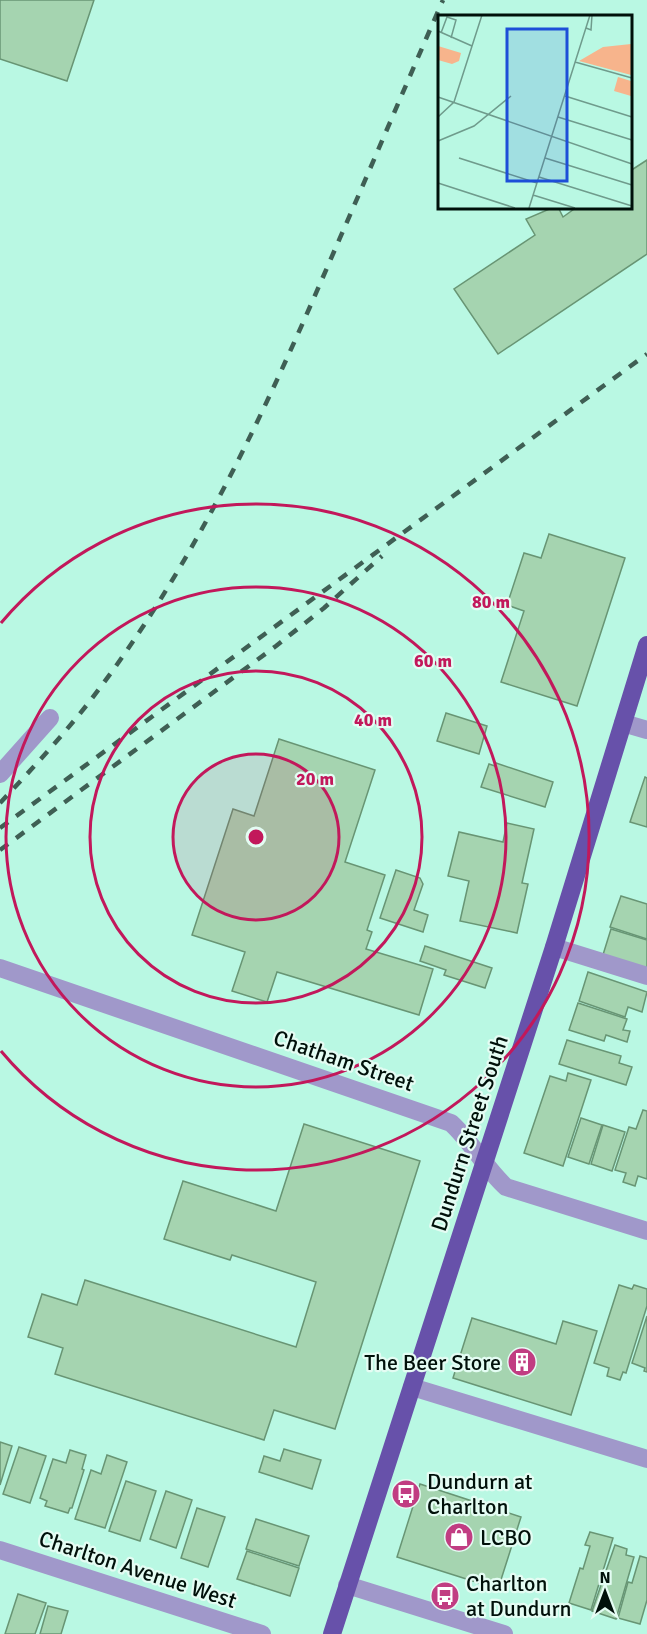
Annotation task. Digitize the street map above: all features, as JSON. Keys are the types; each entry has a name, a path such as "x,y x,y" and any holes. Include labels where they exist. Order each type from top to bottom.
{"main road":[{"name":"Dundurn Street South","path":"332,1634 554,947 647,645"}],"street":[{"path":"0,774 50,718"},
{"path":"623,723 647,730"},
{"path":"554,947 647,976"},
{"name":"Chatham Street","path":"0,968 451,1123 466,1136 496,1178 506,1187 647,1231"},
{"path":"412,1387 647,1459"},
{"name":"Charlton Avenue West","path":"0,1550 262,1634"},
{"path":"347,1585 504,1634"}],"building":[{"path":"0,0 94,0 67,81 0,59"},
{"path":"647,160 647,254 498,354 454,289 535,235 526,219 552,208 558,208 563,217 576,208 632,208 632,170"},
{"path":"549,534 625,558 577,706 501,682 524,611 507,605 524,553 541,558"},
{"path":"446,713 487,726 479,754 437,741"},
{"path":"279,739 375,770 345,862 385,875 367,930 372,932 366,949 433,969 419,1015 277,972 267,1002 232,991 245,952 192,935 233,809 254,816"},
{"path":"496,763 553,782 545,807 481,787 489,764 495,766"},
{"path":"645,777 647,778 647,827 630,822"},
{"path":"507,823 534,829 522,883 528,884 517,933 460,921 469,881 448,876 459,832 503,842"},
{"path":"396,870 420,878 423,884 414,910 428,915 423,932 380,918"},
{"path":"621,896 647,904 647,939 610,927"},
{"path":"611,929 647,940 647,973 602,958"},
{"path":"425,946 492,968 485,988 444,975 446,970 420,961"},
{"path":"588,972 647,992 642,1012 628,1007 625,1017 579,1001"},
{"path":"578,1003 627,1019 623,1030 630,1031 627,1042 606,1035 604,1041 569,1030"},
{"path":"567,1040 621,1056 619,1063 632,1067 626,1085 559,1064"},
{"path":"568,1073 591,1080 563,1166 524,1153 550,1076 566,1081"},
{"path":"643,1110 647,1111 647,1179 638,1176 635,1186 623,1182 626,1173 615,1170 629,1127 636,1129"},
{"path":"581,1118 602,1125 589,1164 568,1157"},
{"path":"304,1124 420,1161 335,1429 274,1410 264,1440 55,1374 63,1348 28,1337 42,1294 77,1305 85,1280 296,1347 316,1282 232,1255 230,1260 164,1239 183,1181 276,1211"},
{"path":"603,1125 625,1132 612,1171 591,1164"},
{"path":"619,1285 632,1289 634,1285 647,1289 647,1306 626,1373 623,1372 620,1380 607,1376 609,1368 594,1363"},
{"path":"647,1316 647,1372 644,1371 645,1368 632,1363"},
{"name":"The Beer Store","path":"472,1318 556,1344 563,1321 597,1331 571,1415 453,1378"},
{"path":"0,1442 12,1446 0,1485"},
{"path":"19,1447 46,1456 30,1503 3,1494"},
{"path":"284,1449 321,1460 312,1489 259,1472 264,1456 280,1461"},
{"path":"70,1450 86,1455 82,1469 84,1470 72,1508 68,1513 45,1506 47,1501 40,1498 53,1459 66,1463"},
{"path":"107,1455 127,1462 105,1528 75,1519 91,1470 101,1474"},
{"path":"126,1481 156,1491 140,1541 109,1531"},
{"name":"LCBO","path":"420,1484 521,1517 498,1589 397,1557"},
{"path":"166,1491 192,1500 176,1548 150,1539"},
{"path":"197,1508 225,1517 208,1567 181,1558"},
{"path":"256,1519 309,1536 299,1566 246,1549"},
{"path":"590,1532 613,1538 591,1610 569,1603 590,1546 585,1545"},
{"path":"615,1545 627,1549 626,1555 634,1557 616,1619 592,1611"},
{"path":"247,1551 299,1568 290,1596 237,1579"},
{"path":"640,1556 647,1558 647,1600 640,1624 618,1618 628,1582 632,1583"},
{"path":"18,1594 46,1603 35,1634 5,1634"},
{"path":"48,1606 68,1611 61,1634 40,1634"}],"railway":[{"path":"0,803 86,706 125,653 161,599 226,485 310,307 443,0"},
{"path":"0,828 647,354"},
{"path":"0,850 276,646 324,608 382,556"}],"place":[{"name":"The Beer Store","path":"522,1362"},
{"name":"Dundurn at Charlton","path":"406,1494"},
{"name":"LCBO","path":"459,1537"},
{"name":"Charlton at Dundurn","path":"445,1596"}]}
